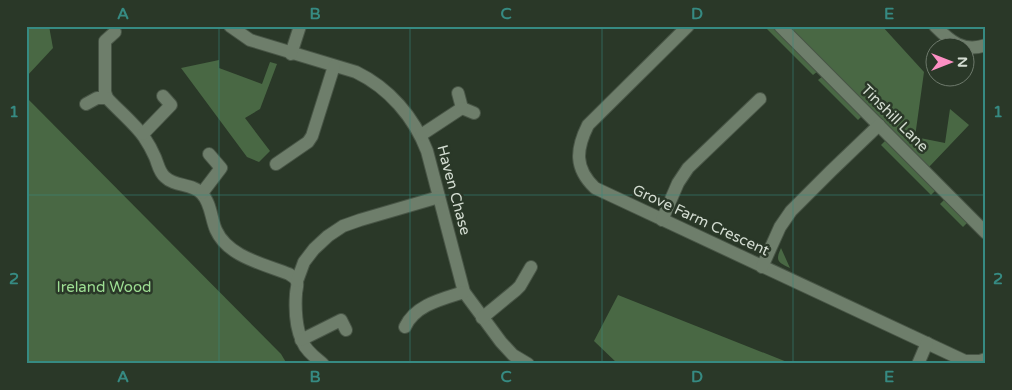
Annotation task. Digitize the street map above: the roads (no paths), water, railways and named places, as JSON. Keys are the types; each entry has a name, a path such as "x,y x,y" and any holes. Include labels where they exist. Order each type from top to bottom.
{"street":[{"name":"Haven Chase","path":"230,26 250,40 291,54 356,72 369,78 396,102 421,135 427,151 464,292 501,342 508,359 528,364"},
{"path":"291,54 300,26"},
{"name":"Grove Farm Crescent","path":"688,26 588,125 579,146 579,157 583,173 588,182 595,188 662,220 965,360 972,362 986,359"},
{"name":"Tinshill Lane","path":"780,26 986,233"},
{"path":"935,26 949,40 958,45 974,48 986,45"},
{"path":"115,32 105,41 107,98 143,134 163,176 170,182 188,186 202,194 217,231 223,242 232,250 289,274 297,281"},
{"path":"276,164 308,142 312,136 334,66"},
{"path":"458,93 462,108"},
{"path":"143,134 172,105 163,96"},
{"path":"86,104 97,98 107,98"},
{"path":"662,220 678,183 688,168 760,99"},
{"path":"421,135 462,108"},
{"path":"462,108 474,113"},
{"path":"762,267 780,227 791,211 879,125"},
{"path":"202,194 221,168 209,154"},
{"path":"323,364 306,349 298,328 296,307 297,281 304,262 328,236 343,226 439,198"},
{"path":"482,318 520,286 531,267"},
{"path":"405,327 408,319 421,309 435,301 464,292"},
{"path":"301,340 341,320 346,330"},
{"path":"918,364 927,343"}],"park label":[{"name":"Ireland Wood","path":"104,287"}]}
